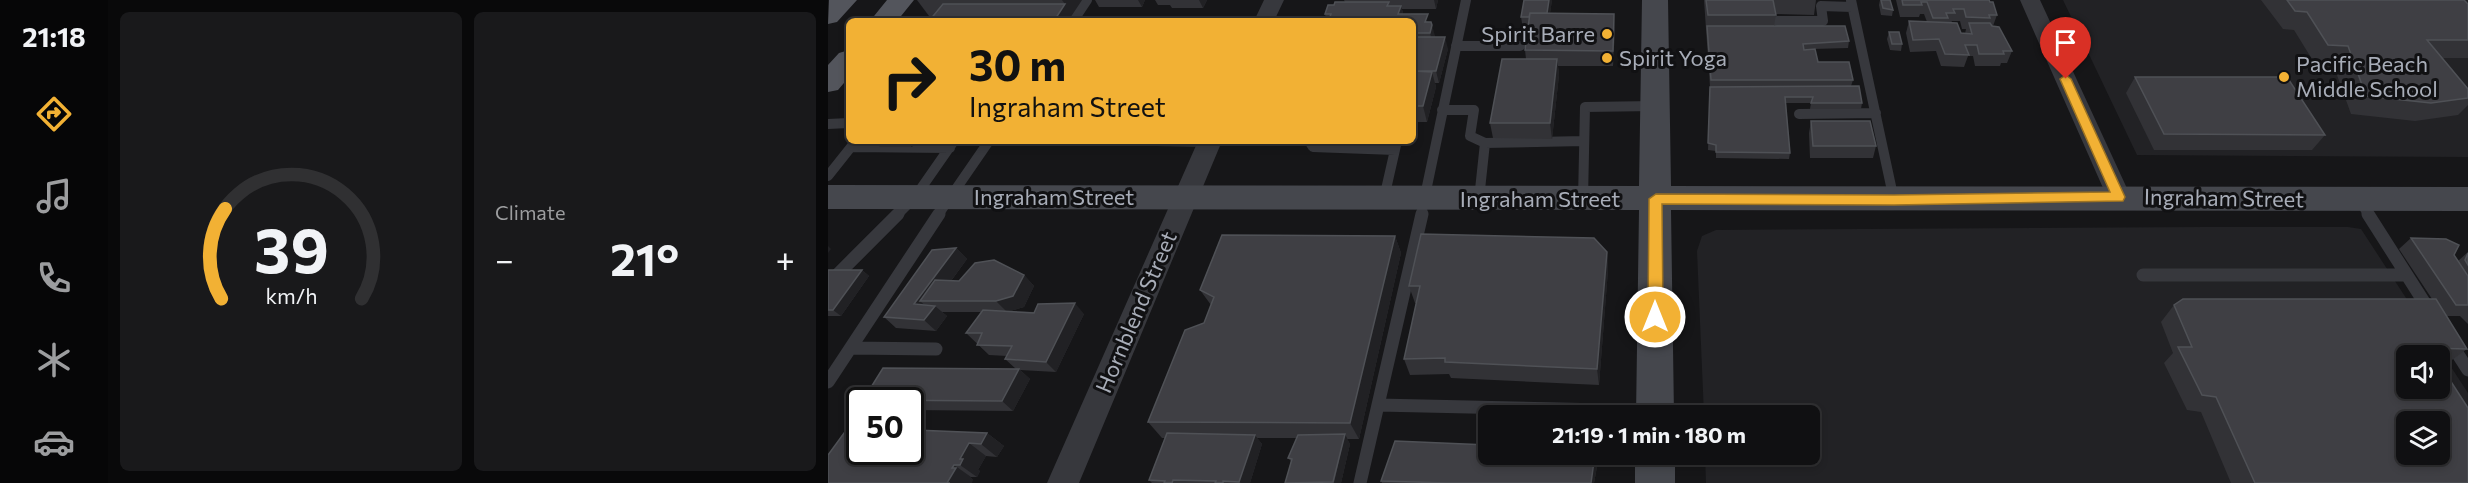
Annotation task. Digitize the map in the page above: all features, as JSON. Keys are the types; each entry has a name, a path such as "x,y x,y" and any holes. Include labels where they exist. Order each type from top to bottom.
{"main road":[{"path":"828,16 844,0"},
{"path":"885,18 901,0"},
{"path":"1655,0 1655,405"},
{"path":"828,83 846,62"},
{"name":"Ingraham Street","path":"828,197 2468,199"},
{"path":"1655,465 1655,483"}],"street":[{"path":"1265,18 1274,0"},
{"path":"2030,0 2119,197"},
{"name":"Hornblend Street","path":"1063,483 1209,144"}],"lane":[{"path":"1075,18 1087,0"},
{"path":"1360,483 1425,199 1466,0"},
{"path":"1777,21 1823,21 1821,6 1852,3 1894,200"},
{"path":"1456,46 1520,46"},
{"path":"1583,199 1585,107 1655,106"},
{"path":"1442,110 1474,110 1470,136 1485,143 1584,141"},
{"path":"1799,114 1876,113"},
{"path":"828,124 846,123"},
{"path":"1479,199 1485,143"},
{"path":"828,176 853,144 952,144"},
{"path":"828,288 837,275 915,197 952,144"},
{"path":"828,381 987,144"},
{"path":"1311,144 1313,147 1396,146 1384,198"},
{"path":"2359,200 2468,370"},
{"path":"2143,275 2407,275"},
{"path":"851,348 936,349"},
{"path":"1378,405 1478,408"}],"shaded area":[{"name":"Pacific Beach Middle School","path":"2063,0 2468,0 2468,157 2137,155"},
{"path":"2205,227 2348,227 2361,229 2437,345 2396,345 2396,399 2450,399 2450,365 2468,393 2468,483 1706,483 1705,465 1820,465 1820,405 1704,405 1697,251 1702,236 1716,230"}],"building":[{"path":"1524,0 1549,0 1547,13 1530,13 1529,17 1521,17"},
{"path":"1706,0 1773,0 1776,15 1708,15"},
{"path":"1881,0 1890,0 1893,10 1883,8"},
{"path":"1902,0 1989,0 1993,2 1997,15 1989,15 1990,18 1966,17 1964,9 1953,9 1955,13 1946,13 1948,18 1933,18 1927,2 1921,2 1922,5 1903,5"},
{"path":"2287,0 2464,0 2468,4 2468,40 2427,40 2468,89 2468,98 2431,103 2366,96 2348,46 2328,45 2307,12 2295,11"},
{"path":"1335,2 1389,2 1387,6 1401,6 1398,14 1428,14 1425,22 1431,22 1432,25 1430,33 1416,33 1416,18 1329,18 1331,14 1325,14 1328,5 1334,5"},
{"path":"943,4 1065,4 1056,18 931,18"},
{"path":"1530,13 1614,14 1613,51 1525,50"},
{"path":"1909,21 1957,23 1961,33 1972,34 1969,23 1990,23 1992,26 1999,27 2012,51 2003,51 2004,54 1979,54 1977,45 1965,45 1969,55 1945,54 1939,39 1913,40"},
{"path":"1707,26 1845,26 1849,41 1803,44 1804,50 1815,49 1818,62 1849,62 1853,80 1711,80"},
{"path":"1889,32 1899,32 1902,44 1892,44"},
{"path":"1416,37 1445,37 1436,71 1416,71"},
{"path":"1502,59 1557,59 1550,123 1490,123"},
{"path":"1416,71 1432,72 1423,106 1416,106"},
{"path":"2135,77 2287,77 2325,135 2164,134"},
{"path":"1859,86 1862,103 1811,103 1813,97 1785,97 1790,153 1716,152 1716,145 1708,143 1710,87"},
{"path":"1811,121 1870,121 1876,146 1813,146"},
{"path":"1421,234 1594,238 1607,252 1597,369 1445,362 1445,358 1404,359 1420,286 1409,286"},
{"path":"1222,235 1395,236 1350,423 1148,422 1185,330 1204,323 1214,297 1200,290"},
{"path":"2411,238 2446,239 2459,245 2454,255 2468,276 2468,305 2456,305"},
{"path":"956,248 914,304 935,306 924,320 884,317 932,250"},
{"path":"994,260 1024,275 1013,296 996,301 920,301 935,280 959,281 975,263"},
{"path":"828,270 862,270 833,310 828,310"},
{"path":"2183,299 2436,299 2467,349 2450,349 2450,345 2396,345 2396,399 2450,399 2450,380 2468,408 2468,483 2255,483 2216,397 2202,395 2178,347 2192,347 2174,305"},
{"path":"1075,303 1046,362 1005,359 1012,346 977,345 982,333 966,333 983,310 1034,313 1038,304"},
{"path":"883,368 1019,369 1002,401 924,400 924,387 871,387"},
{"path":"846,430 846,465 924,465 924,430 987,433 981,444 969,443 960,459 963,459 960,465 954,465 952,468 956,468 947,483 828,483 828,455"},
{"path":"1167,433 1255,435 1239,482 1173,480 1172,483 1164,483 1165,481 1149,480"},
{"path":"1345,434 1333,482 1285,483 1292,459 1288,458 1298,435"},
{"path":"1395,441 1478,445 1478,465 1593,465 1591,483 1381,481"}],"place":[{"name":"Spirit Barre","path":"1607,34"},
{"name":"Spirit Yoga","path":"1607,58"},
{"name":"Pacific Beach Middle School","path":"2284,77"}],"route":[{"path":"1655,317 1656,199 1894,200 2119,197 2066,79"}]}
